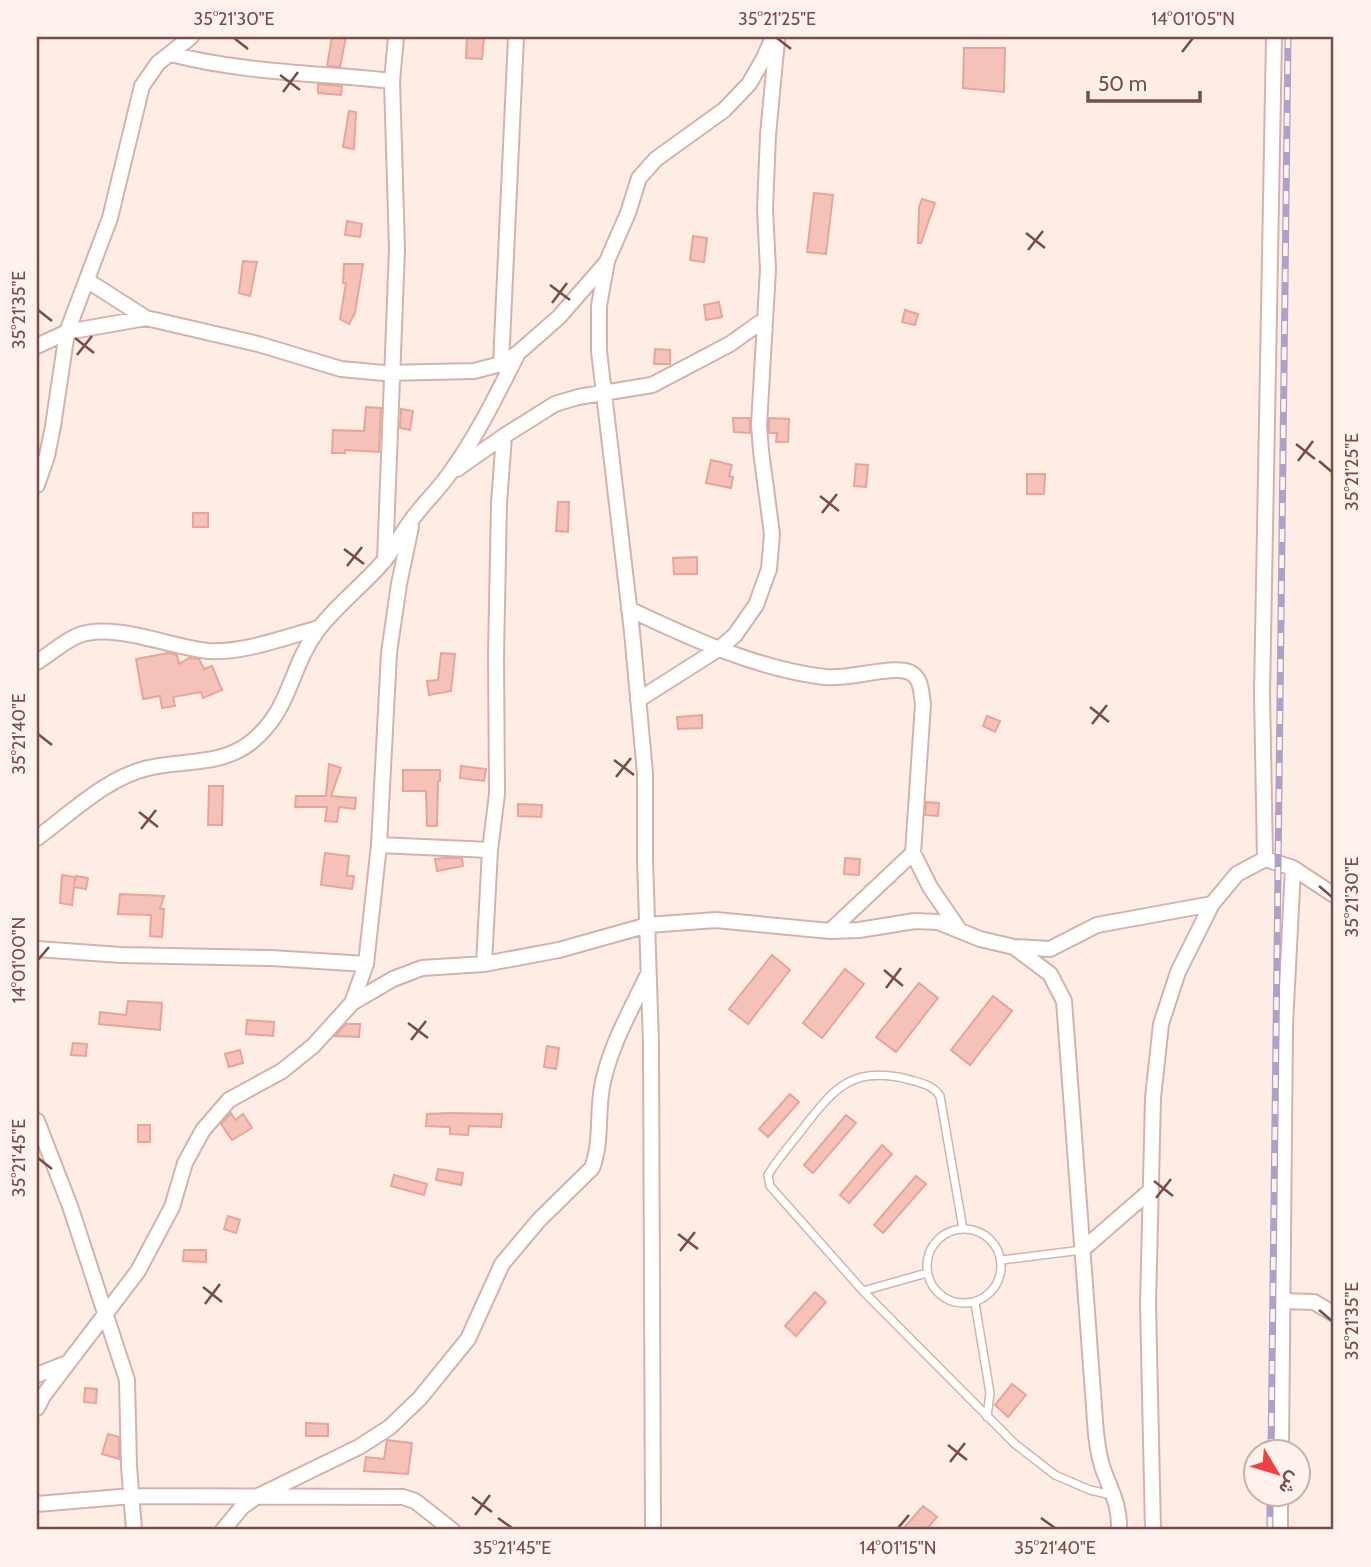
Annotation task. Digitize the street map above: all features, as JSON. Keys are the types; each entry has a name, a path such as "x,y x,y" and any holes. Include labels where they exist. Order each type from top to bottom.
{"street":[{"path":"37,485 53,426 67,332 110,218 142,86 158,63 191,37"},
{"path":"385,560 397,249 392,81 396,37"},
{"path":"501,364 516,37"},
{"path":"653,1530 653,1265 645,774 599,351 599,306 607,261 628,214 639,178 656,159 724,110 749,84 775,37"},
{"path":"638,701 720,648 735,635 756,605 769,569 772,534 760,425 768,268 765,209 775,37"},
{"path":"1265,859 1262,693 1274,37"},
{"path":"171,54 206,63 279,73 324,74 392,81"},
{"path":"88,281 146,318 258,344 341,369 391,373 474,371 501,364 518,353 559,317 607,261"},
{"path":"37,346 67,332 146,318"},
{"path":"450,474 555,404 652,385 730,344 765,319"},
{"path":"37,838 101,790 123,777 149,768 221,758 248,745 268,727 282,707 305,648 319,628 385,560 413,518 450,474 518,353"},
{"path":"484,964 490,850 497,794 496,643 499,503 504,436"},
{"path":"352,1003 366,964 379,845 389,653 399,583 413,518"},
{"path":"629,609 767,666 800,674 839,679 899,670 912,673 920,682 923,704 913,853 930,887 958,928"},
{"path":"37,662 77,636 92,631 138,636 210,651 260,644 319,628"},
{"path":"379,845 490,850"},
{"path":"830,930 913,853"},
{"path":"1153,1530 1148,1304 1153,1098 1161,1024 1178,972 1212,904 1237,874 1265,859 1293,868 1334,895"},
{"path":"1281,1438 1284,1026 1293,868"},
{"path":"37,1408 43,1396 138,1271 172,1207 185,1163 203,1130 229,1100 282,1070 313,1046 352,1003 393,979 422,968 484,964 559,950 648,925 716,920 859,930 915,921 938,922 980,939 1014,947 1050,949 1097,925 1212,904"},
{"path":"1014,947 1050,974 1063,1001 1098,1446 1102,1466 1115,1496 1120,1518 1119,1530"},
{"path":"37,949 121,955 271,958 366,964"},
{"path":"223,1530 242,1507 256,1497 359,1447 390,1427 445,1370 468,1339 502,1264 540,1220 592,1168 597,1157 602,1088 610,1057 649,972"},
{"path":"37,1121 70,1206 127,1380 134,1530"},
{"path":"1083,1250 1151,1190"},
{"path":"1284,1301 1306,1300 1334,1314"},
{"path":"37,1375 69,1362"},
{"path":"37,1504 132,1496 403,1497 415,1502 452,1530"},
{"path":"1280,1508 1280,1530"}],"lane":[{"path":"963,1228 942,1104 935,1088 889,1075 857,1077 840,1086 826,1099 771,1170 768,1180 804,1226 863,1291 1025,1452 1055,1475 1090,1490 1115,1496"},
{"path":"963,1228 980,1232 991,1240 1002,1259 996,1285 975,1303 963,1304 941,1295 931,1285 927,1273 927,1259 933,1246 943,1235 963,1228"},
{"path":"1002,1259 1083,1250"},
{"path":"863,1291 927,1273"},
{"path":"975,1303 990,1393 987,1417"}],"building":[{"path":"332,37 346,37 340,67 327,66"},
{"path":"467,37 484,37 482,59 466,58"},
{"path":"964,48 1005,48 1004,92 963,88"},
{"path":"318,84 342,86 341,95 318,93"},
{"path":"349,111 356,112 354,149 343,147"},
{"path":"814,193 833,195 826,254 807,252"},
{"path":"922,199 935,203 921,243 918,243 919,207"},
{"path":"347,221 362,224 360,237 345,235"},
{"path":"693,236 707,238 704,262 690,260"},
{"path":"243,261 257,262 250,296 239,293"},
{"path":"344,264 363,264 355,313 349,324 340,319 346,283 343,283"},
{"path":"719,302 722,317 706,320 704,305"},
{"path":"905,310 918,314 915,325 902,322"},
{"path":"655,349 670,350 670,364 654,364"},
{"path":"366,407 381,408 379,452 345,450 345,453 332,453 333,430 364,431"},
{"path":"401,409 413,411 410,430 400,428"},
{"path":"733,418 750,418 750,433 734,432"},
{"path":"769,418 789,419 788,442 776,442 777,433 769,433"},
{"path":"711,460 732,465 729,476 733,477 731,488 706,483"},
{"path":"856,464 868,465 866,487 854,486"},
{"path":"1027,474 1045,474 1044,494 1027,494"},
{"path":"558,502 569,502 568,532 556,531"},
{"path":"193,513 208,513 208,527 193,527"},
{"path":"697,557 697,574 674,574 673,558"},
{"path":"168,653 177,655 179,664 189,658 199,659 204,669 212,666 222,690 203,698 201,692 173,697 175,706 162,708 160,696 143,699 136,659"},
{"path":"441,653 455,654 451,691 429,695 427,681 438,680"},
{"path":"702,715 702,728 678,729 677,717"},
{"path":"987,716 1000,721 995,732 983,726"},
{"path":"329,764 341,768 331,796 356,798 355,809 339,807 337,822 325,821 327,807 295,807 296,796 326,796"},
{"path":"461,766 486,769 484,781 460,778"},
{"path":"403,770 440,770 437,826 427,826 426,791 403,791"},
{"path":"209,786 223,786 222,825 208,825"},
{"path":"926,802 939,803 938,816 925,815"},
{"path":"518,804 542,805 541,817 518,816"},
{"path":"325,853 349,856 347,876 354,876 352,889 321,885"},
{"path":"462,858 463,866 437,871 435,859"},
{"path":"845,858 860,859 859,875 844,874"},
{"path":"62,875 75,877 74,885 76,876 88,878 86,889 74,887 72,905 60,903"},
{"path":"120,894 164,896 160,909 164,909 162,937 150,936 151,915 118,914"},
{"path":"772,955 790,970 748,1024 729,1009"},
{"path":"845,969 864,984 822,1038 803,1023"},
{"path":"919,983 938,998 896,1052 876,1037"},
{"path":"993,996 1012,1011 970,1065 951,1050"},
{"path":"128,1001 162,1003 160,1030 99,1024 100,1012 126,1015"},
{"path":"247,1020 274,1022 273,1036 246,1034"},
{"path":"346,1024 360,1024 359,1037 335,1036"},
{"path":"73,1043 87,1044 86,1056 71,1055"},
{"path":"547,1046 559,1048 556,1069 544,1067"},
{"path":"240,1050 243,1063 229,1067 225,1054"},
{"path":"790,1094 799,1102 768,1137 759,1129"},
{"path":"231,1113 235,1120 243,1114 252,1128 232,1140 221,1124"},
{"path":"427,1114 502,1114 501,1127 469,1126 468,1135 450,1134 450,1127 426,1126"},
{"path":"846,1115 856,1123 813,1173 804,1165"},
{"path":"138,1125 150,1125 150,1142 138,1142"},
{"path":"882,1145 892,1154 849,1203 840,1195"},
{"path":"438,1169 463,1173 461,1185 436,1180"},
{"path":"394,1175 427,1184 424,1195 391,1186"},
{"path":"916,1176 926,1184 883,1233 874,1225"},
{"path":"228,1216 240,1220 236,1233 224,1229"},
{"path":"184,1250 206,1250 206,1262 183,1261"},
{"path":"815,1292 826,1302 796,1336 785,1326"},
{"path":"1012,1384 1026,1395 1008,1417 995,1405"},
{"path":"85,1388 97,1389 96,1403 84,1402"},
{"path":"306,1423 328,1424 328,1436 306,1436"},
{"path":"108,1434 119,1437 119,1459 102,1454"},
{"path":"387,1440 412,1443 408,1474 364,1471 366,1457 384,1459"},
{"path":"923,1506 937,1517 926,1530 902,1530"}],"railway":[{"path":"1271,1438 1288,37"},
{"path":"1270,1508 1270,1530"}]}
